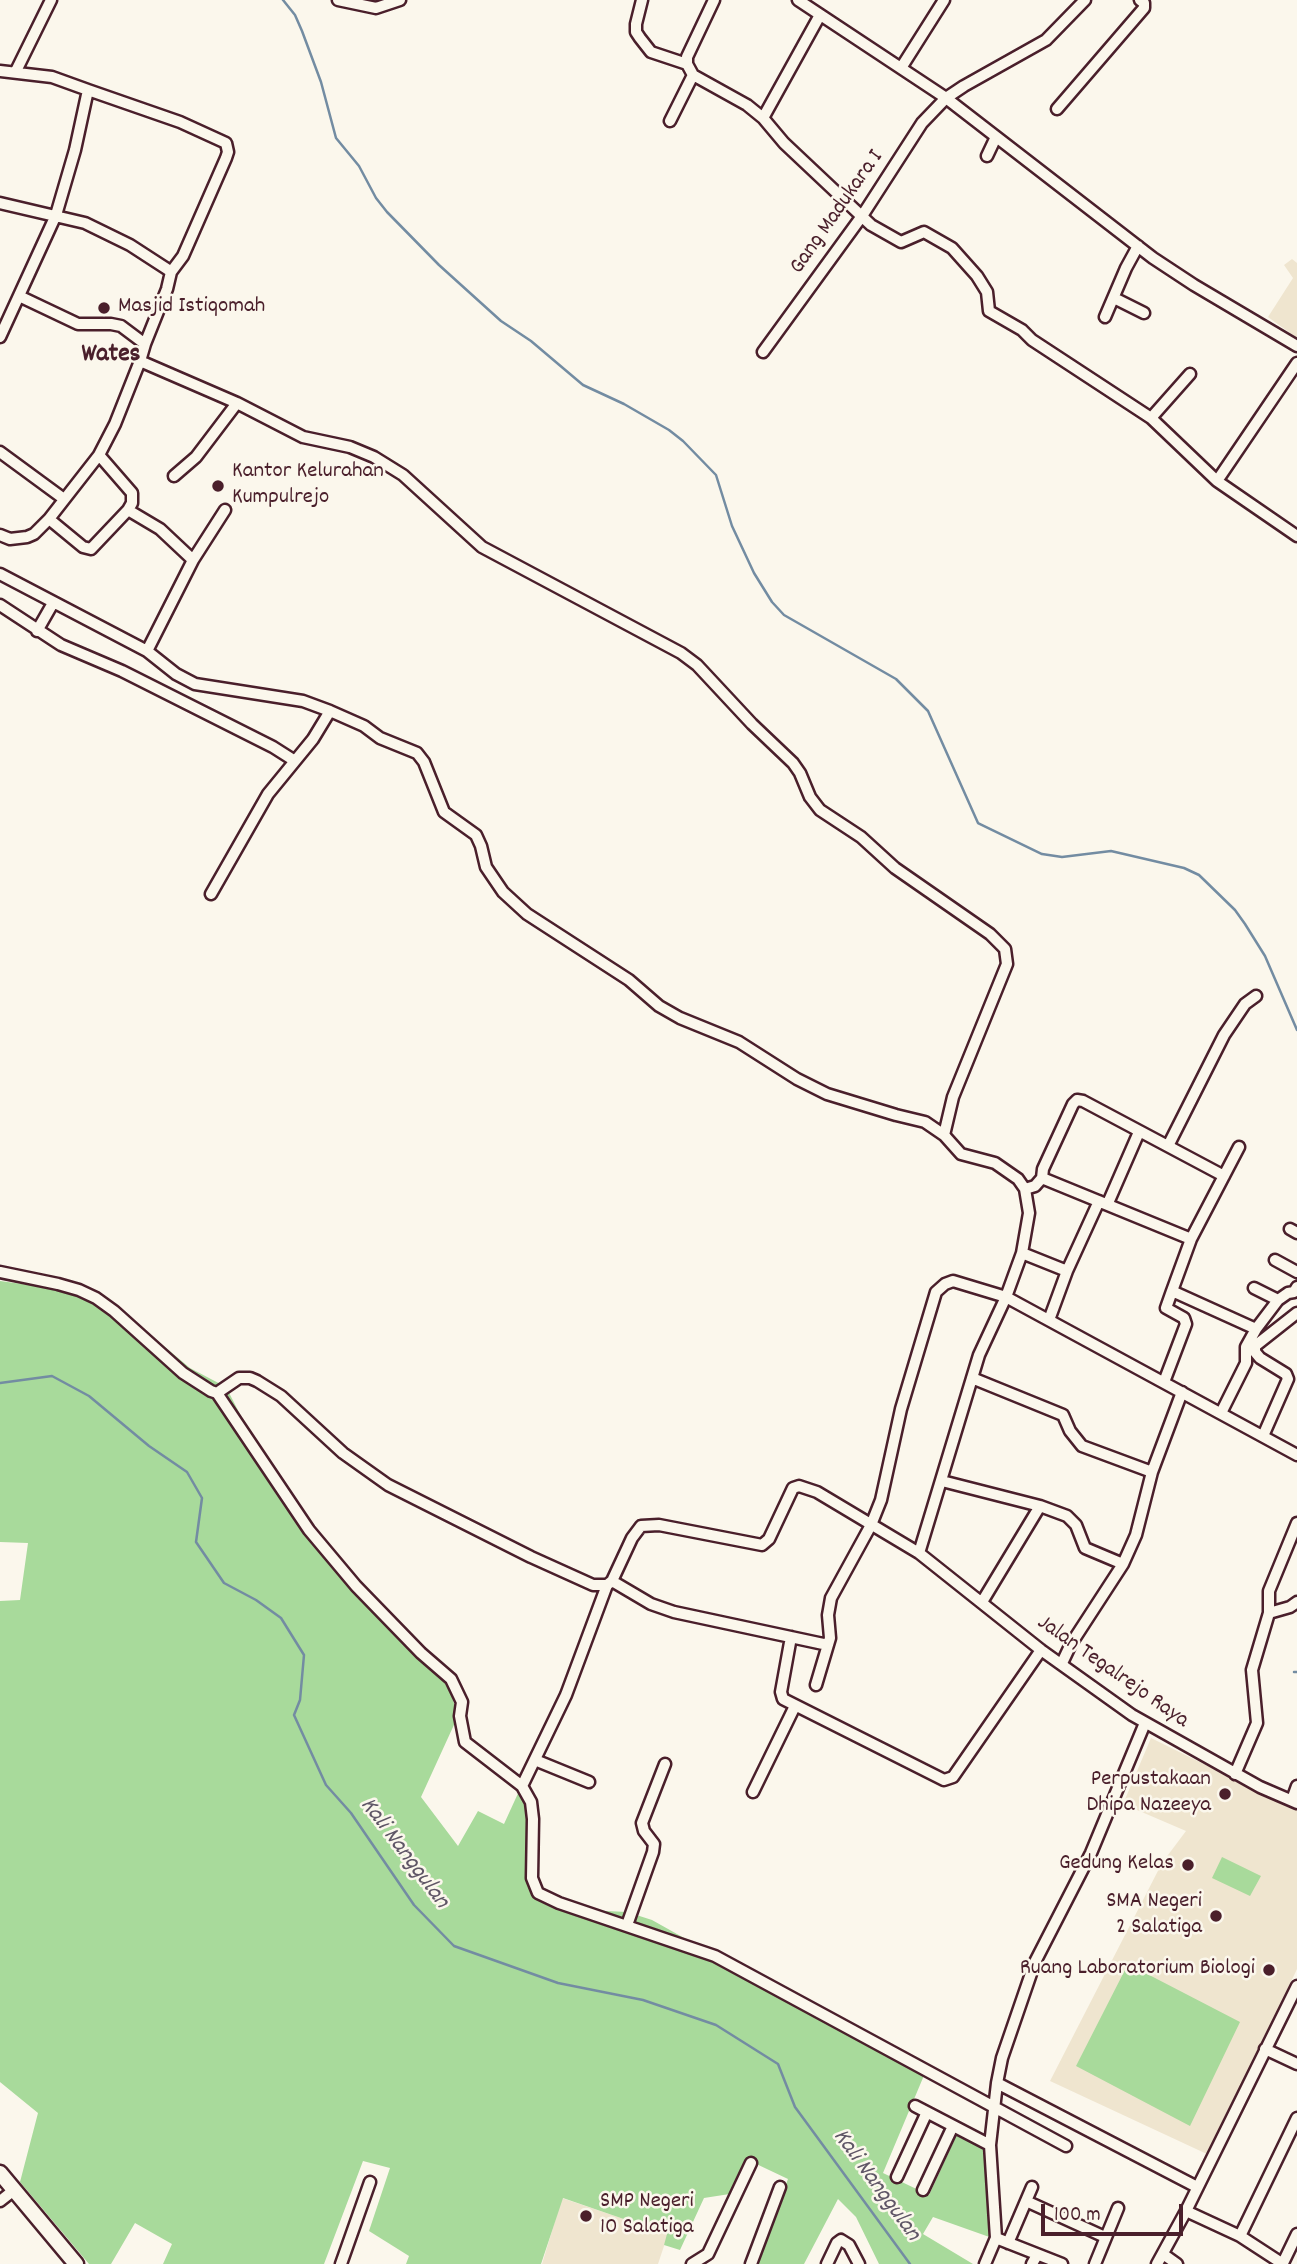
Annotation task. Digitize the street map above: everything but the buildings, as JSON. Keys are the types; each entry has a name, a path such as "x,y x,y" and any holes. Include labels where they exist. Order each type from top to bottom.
{"street":[{"path":"16,71 51,0"},
{"path":"338,0 376,8 400,0"},
{"path":"642,0 636,24 636,32 640,38 651,52 687,65"},
{"path":"714,0 687,57 687,65 693,75 747,105 763,118 784,144 871,225 896,241 904,242 924,232 952,248 977,276 987,292 989,311 1022,330 1032,340 1151,418 1217,481 1297,536"},
{"path":"798,0 946,98 1138,246 1194,285 1297,346"},
{"path":"901,68 944,0"},
{"name":"Gang Madukara I","path":"763,352 862,216 922,123 946,98 1046,40 1085,0"},
{"path":"1057,109 1144,8 1144,3 1140,0"},
{"path":"763,118 820,15"},
{"path":"0,71 52,77 180,122 226,143 228,152 183,256 171,272 140,361 115,424 99,455 39,529 27,537 10,539 0,535"},
{"path":"670,121 693,75"},
{"path":"0,337 56,215 89,90"},
{"path":"987,156 996,137"},
{"path":"0,203 56,215 98,229 148,256 171,272"},
{"path":"1105,317 1138,246"},
{"path":"19,296 78,324 121,326 145,344"},
{"path":"1114,298 1144,313"},
{"path":"140,361 237,403 303,436 350,447 389,466 403,475 482,547 681,653 696,664 793,763 810,797 820,810 861,837 895,868 999,942 1005,949 1007,964 953,1097 943,1135"},
{"path":"1217,481 1297,363"},
{"path":"1151,418 1190,374"},
{"path":"174,475 196,457 237,403"},
{"path":"0,452 64,499"},
{"path":"49,519 91,549 128,510 133,495 99,455"},
{"path":"128,510 160,529 193,561"},
{"path":"147,651 193,561 225,510"},
{"path":"0,574 147,651 176,674 195,684 303,701 364,726 380,738 417,753 424,762 443,812 475,835 486,867 503,892 527,914 629,980 659,1006 680,1018 739,1042 797,1079 827,1094 925,1122 943,1135 961,1154 995,1163 1018,1179 1025,1189 1029,1213 1021,1254 1006,1297 979,1355 919,1553"},
{"path":"37,631 52,603"},
{"path":"0,605 61,645 122,671 295,761"},
{"path":"211,894 268,794 313,739 330,711"},
{"path":"1168,1146 1224,1035 1245,1004 1256,996"},
{"path":"1025,1189 1035,1186 1042,1178 1043,1169 1077,1100 1224,1176"},
{"path":"1049,1320 1067,1270 1139,1132"},
{"path":"1164,1382 1186,1324 1184,1318 1166,1308 1191,1239 1239,1147"},
{"path":"1042,1178 1191,1239"},
{"path":"1021,1254 1067,1270"},
{"path":"1275,1260 1297,1272"},
{"path":"0,1272 69,1287 96,1298 183,1373 217,1392 309,1530 356,1586 421,1653 451,1679 462,1702 460,1716 465,1741 522,1786 531,1801 532,1878 538,1893 559,1903 715,1956 1066,2146"},
{"path":"816,1685 828,1645 831,1598 872,1525 881,1500 901,1409 936,1292 953,1281 1006,1297 1297,1455"},
{"path":"1221,1413 1246,1363 1246,1347 1256,1329 1278,1300 1287,1293 1294,1292 1297,1287"},
{"path":"1254,1288 1278,1300"},
{"path":"1172,1291 1256,1329"},
{"path":"1264,1436 1288,1379 1286,1374 1260,1358 1255,1352 1255,1346 1297,1313"},
{"path":"217,1392 239,1378 257,1381 281,1396 343,1453 388,1485 531,1558 593,1585 610,1583 651,1604 674,1612 828,1645"},
{"path":"972,1378 1063,1415 1070,1431 1082,1446 1152,1472"},
{"path":"1062,1663 1071,1644 1123,1564 1136,1535 1152,1472 1182,1392"},
{"path":"942,1481 1040,1506 1068,1516 1076,1525 1086,1548 1123,1564"},
{"name":"Jalan Tegalrejo Raya","path":"610,1583 632,1538 641,1526 659,1525 761,1545 769,1539 790,1491 797,1486 817,1492 919,1553 1041,1650 1145,1723 1235,1774 1294,1802"},
{"path":"982,1602 1040,1506"},
{"path":"1235,1774 1256,1723 1252,1671 1269,1613 1269,1591 1297,1523"},
{"path":"522,1786 566,1695 610,1583"},
{"path":"1269,1613 1297,1602"},
{"path":"791,1637 780,1696 941,1779 951,1779 1041,1650"},
{"path":"753,1792 795,1706"},
{"path":"985,2264 996,2238 990,2145 1002,2058 1035,1962 1091,1853 1145,1723"},
{"path":"535,1760 589,1782"},
{"path":"627,1925 653,1852 654,1844 644,1831 642,1823 665,1764"},
{"path":"1294,1802 1297,1786"},
{"path":"1157,2264 1297,1986"},
{"path":"1265,2049 1297,2064"},
{"path":"997,2083 1198,2187"},
{"path":"915,2106 990,2145"},
{"path":"897,2177 927,2112"},
{"path":"1240,2236 1297,2118"},
{"path":"923,2190 953,2126"},
{"path":"692,2264 708,2254 751,2163"},
{"path":"0,2173 76,2264"},
{"path":"341,2264 370,2182"},
{"path":"751,2264 780,2187"},
{"path":"1008,2243 1032,2188"},
{"path":"0,2201 14,2190"},
{"path":"1026,2202 1105,2237"},
{"path":"1095,2264 1118,2208"},
{"path":"1186,2211 1240,2236 1283,2264 1297,2234"},
{"path":"996,2238 1035,2259 1062,2264"},
{"path":"827,2264 841,2240 849,2245 859,2264"},
{"path":"1163,2254 1177,2264"}],"shaded area":[{"path":"1292,259 1297,263 1297,338 1268,317 1293,278 1284,265"},
{"name":"SMA Negeri 2 Salatiga","path":"1151,1738 1297,1810 1297,1969 1209,2155 1050,2081 1162,1863 1186,1831 1123,1804"},
{"name":"SMP Negeri 10 Salatiga","path":"562,2198 668,2234 658,2264 542,2264"}],"green space":[{"path":"0,1281 103,1295 190,1368 226,1387 259,1451 311,1530 447,1681 458,1716 421,1797 458,1846 478,1811 504,1824 520,1789 526,1798 538,1887 565,1909 627,1912 652,1920 925,2073 883,2173 929,2195 959,2130 988,2143 995,2239 933,2217 923,2234 973,2264 879,2264 856,2217 838,2199 804,2264 755,2264 788,2179 750,2161 736,2193 704,2198 680,2250 664,2245 667,2234 563,2198 541,2264 406,2264 409,2256 369,2231 390,2168 363,2161 324,2264 163,2264 172,2244 135,2223 111,2264 89,2264 20,2182 38,2113 0,2082 0,1601 20,1600 28,1543 0,1542"},
{"path":"1222,1857 1261,1876 1250,1896 1212,1878"},
{"path":"1128,1964 1240,2022 1190,2126 1076,2066"}],"waterway":[{"path":"283,0 295,15 302,31 321,82 336,138 359,166 376,198 387,212 439,265 501,321 531,341 583,385 624,404 669,430 716,475 732,526 754,573 772,602 784,615 896,679 928,711 978,823 1042,854 1062,857 1111,851 1184,868 1199,875 1235,910 1245,924 1265,956 1297,1030"},
{"name":"Kali Nanggulan","path":"0,1383 52,1376 89,1396 149,1446 187,1472 202,1498 196,1542 224,1583 256,1600 281,1618 304,1655 300,1700 294,1715 326,1785 351,1813 414,1905 454,1946 558,1983 643,2000 716,2025 778,2064 795,2107 910,2264"}],"place":[{"name":"Masjid Istiqomah","path":"104,308"},
{"name":"Kantor Kelurahan Kumpulrejo","path":"218,486"},
{"name":"Perpustakaan Dhipa Nazeeya","path":"1225,1794"},
{"name":"Gedung Kelas","path":"1188,1865"},
{"name":"SMA Negeri 2 Salatiga","path":"1216,1916"},
{"name":"Ruang Laboratorium Biologi","path":"1269,1970"},
{"name":"SMP Negeri 10 Salatiga","path":"586,2216"}],"district":[{"name":"Wates","path":"111,356"}]}
